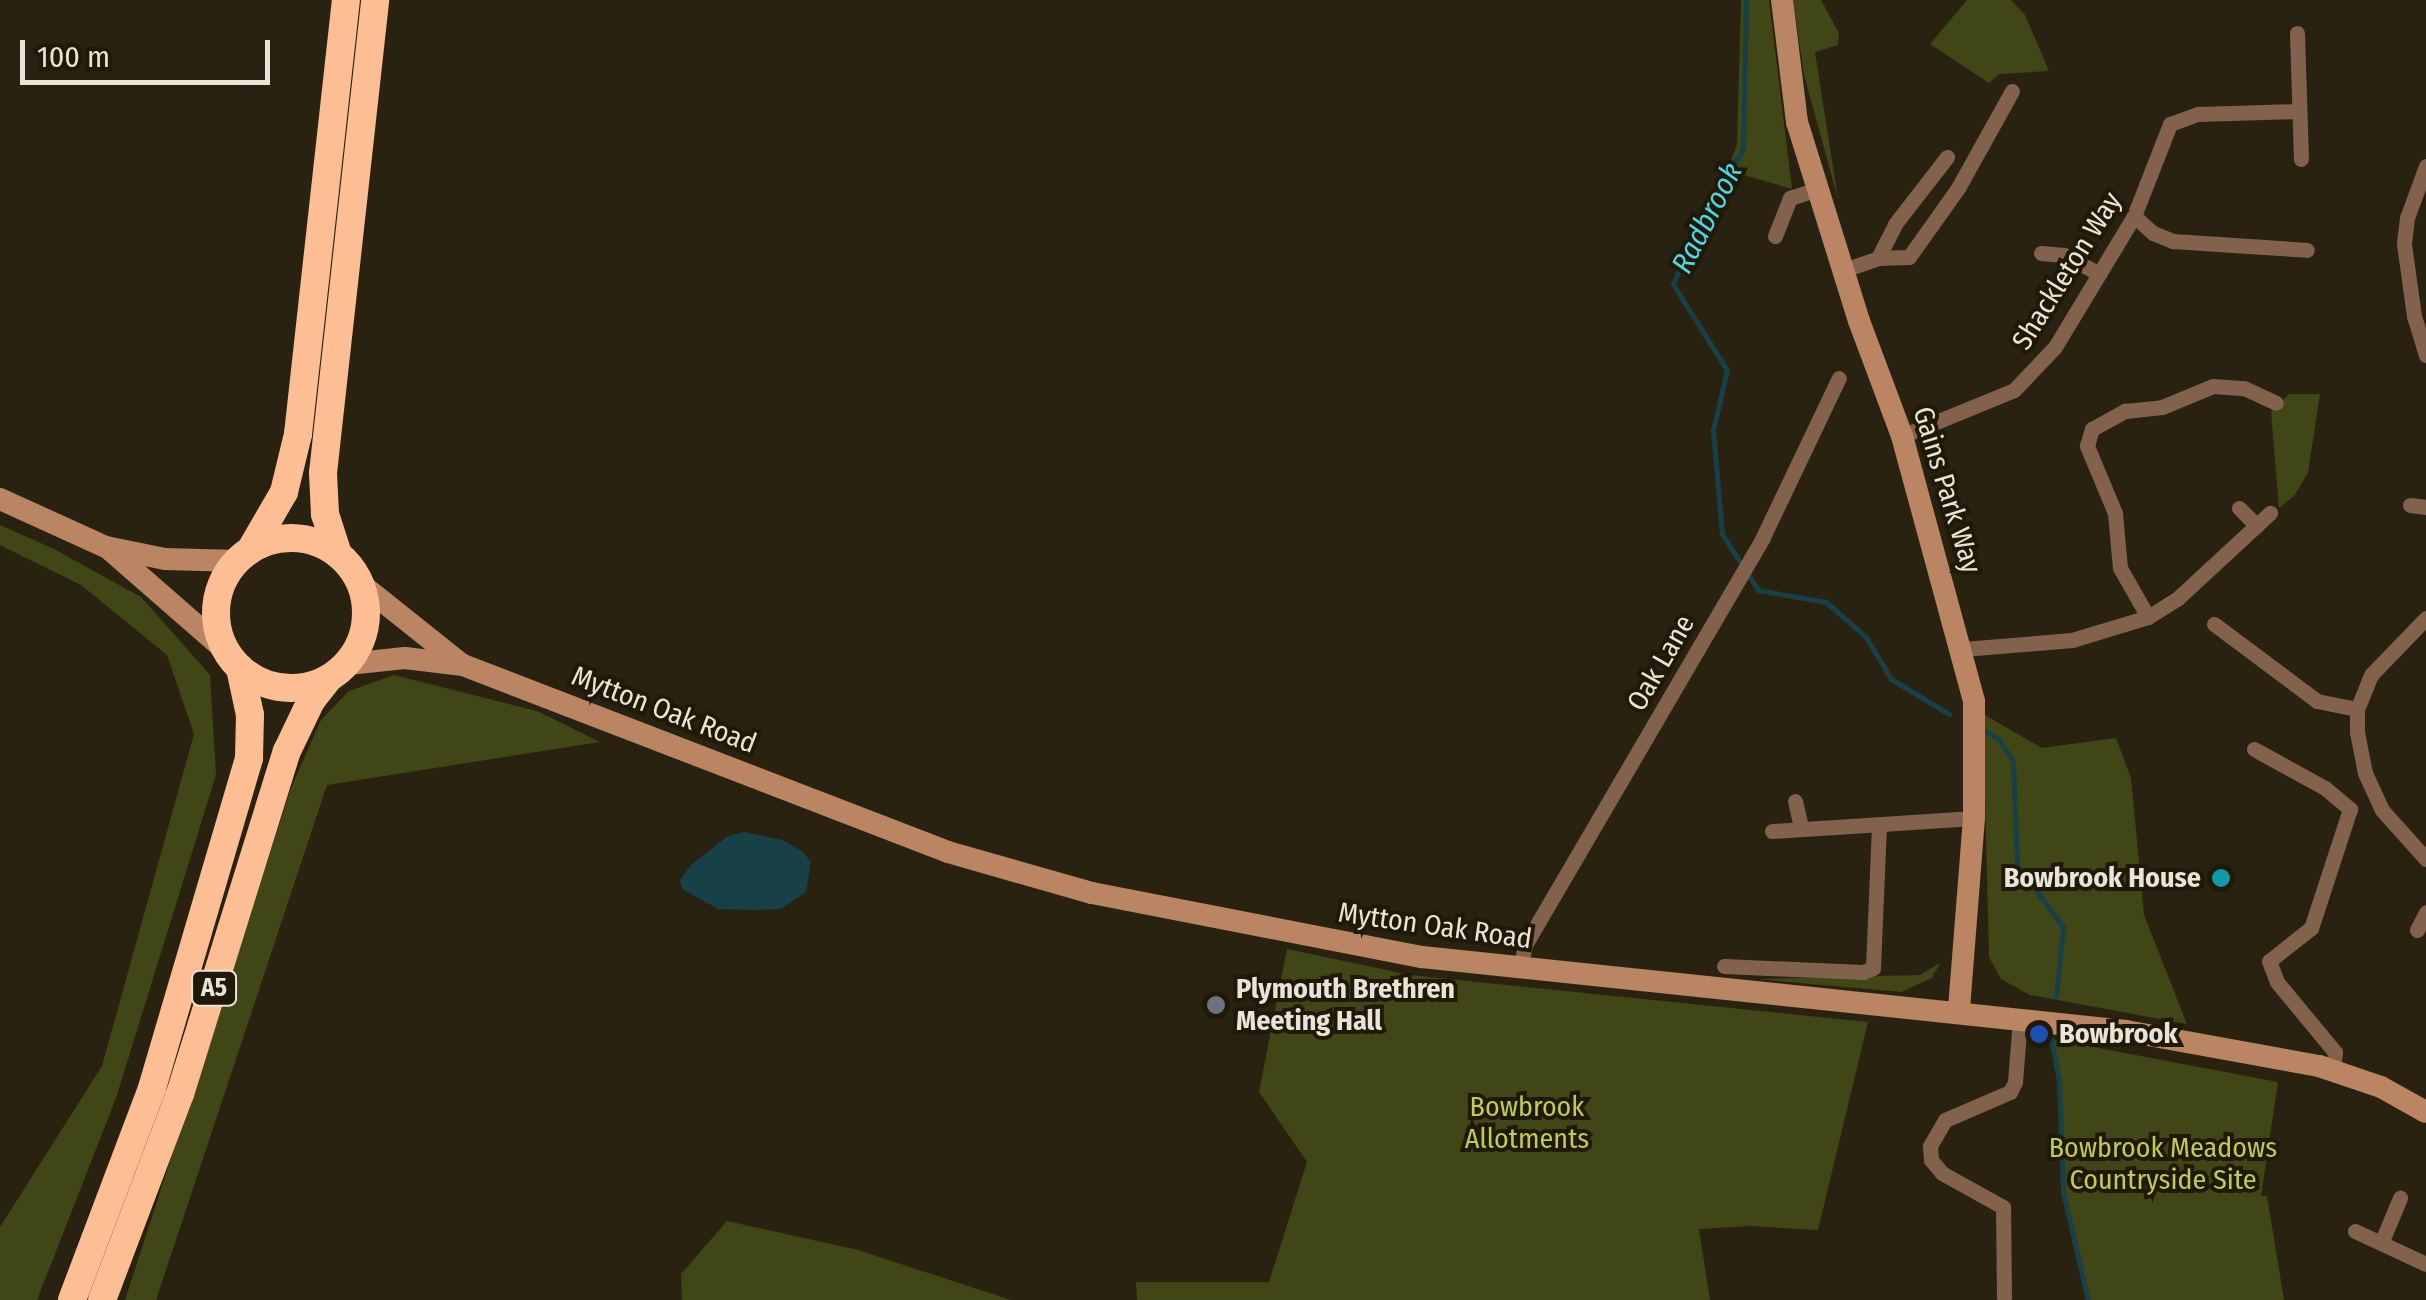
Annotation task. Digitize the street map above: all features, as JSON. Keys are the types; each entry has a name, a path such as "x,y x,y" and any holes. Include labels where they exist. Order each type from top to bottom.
{"highway":[{"path":"346,0 300,420 284,492 222,584 216,612 233,660 263,683 289,688 338,671 366,626 361,584 338,554 325,514 323,473 375,0"},
{"path":"244,555 295,538 338,554"},
{"name":"A5","path":"72,1300 152,1088 249,758 250,715 233,660"},
{"name":"A5","path":"102,1300 180,1094 287,751 311,701 338,671"}],"main road":[{"name":"Gains Park Way","path":"1782,0 1797,122 1902,436 1964,649 1974,701 1974,818 1960,1010"},
{"path":"0,498 106,546 165,559 244,555"},
{"path":"106,546 233,660"},
{"name":"Mytton Oak Road","path":"361,584 464,665"},
{"name":"Mytton Oak Road","path":"338,671 404,658 464,665 948,852 1147,904 1345,944 1520,970 1960,1010 2126,1031 2333,1070 2382,1087 2426,1112"}],"street":[{"path":"2296,33 2302,159"},
{"path":"1844,270 1878,258 1908,256 1958,188 2012,91"},
{"name":"Shackleton Way","path":"1902,436 2014,390 2055,347 2134,216 2170,124 2198,114 2298,111"},
{"path":"1878,258 1895,224 1946,156"},
{"path":"2426,166 2406,218 2404,244 2414,316 2426,356"},
{"path":"1775,236 1790,198 1817,189"},
{"path":"2134,216 2153,233 2173,241 2307,250"},
{"path":"2064,256 2070,238"},
{"path":"2040,253 2064,256 2099,274"},
{"name":"Oak Lane","path":"1520,970 1526,945 1749,561 1839,378"},
{"path":"2148,617 2120,568 2115,513 2087,446 2092,429 2125,411 2162,407 2213,386 2244,388 2276,403"},
{"path":"2240,508 2257,526"},
{"path":"1964,649 2072,640 2148,617 2176,598 2270,513"},
{"path":"2426,618 2380,662 2357,709 2360,754 2370,783 2395,827 2426,859"},
{"path":"2214,624 2240,633 2317,702 2357,709"},
{"path":"2254,748 2325,788 2350,809 2310,928 2269,962 2277,982 2335,1052 2333,1070"},
{"path":"1795,802 1801,827"},
{"path":"1772,831 1974,818"},
{"path":"1724,966 1863,972 1872,968 1879,825"},
{"path":"2417,930 2426,912"},
{"path":"2004,1297 2003,1206 1942,1173 1931,1160 1930,1146 1945,1120 2010,1092 2015,1082 2020,1018"},
{"path":"2382,1242 2400,1198"},
{"path":"2355,1231 2426,1264"}],"green space":[{"path":"1741,0 1769,0 1792,189 1727,170 1737,145"},
{"path":"1793,0 1821,0 1839,33 1838,45 1815,52 1838,199 1804,75"},
{"path":"1967,0 2011,0 2025,15 2049,71 1999,74 1989,83 1930,44"},
{"path":"2289,394 2320,394 2308,473 2294,496 2279,508 2271,412"},
{"path":"0,525 54,549 141,597 210,675 216,775 116,1098 37,1300 0,1300 0,1227 102,1066 194,734 167,655 81,585 0,545"},
{"path":"394,675 537,711 600,742 327,785 156,1300 125,1300 291,788 321,720 349,691"},
{"path":"1983,714 2042,748 2116,738 2131,778 2144,915 2187,1024 2030,995 2001,979 1989,957"},
{"name":"Bowbrook Allotments","path":"1287,949 1410,975 1868,1022 1818,1230 1750,1226 1699,1229 1710,1300 1137,1300 1136,1282 1269,1282 1307,1162 1259,1092"},
{"path":"1940,963 1932,978 1901,992 1757,979 1920,975"},
{"name":"Bowbrook Meadows Countryside Site","path":"2051,1039 2278,1082 2261,1196 2267,1196 2284,1300 2088,1300 2063,1192 2059,1081"},
{"path":"727,1221 858,1250 1011,1300 682,1300 681,1274"}],"water":[{"path":"744,832 782,840 802,851 811,862 806,892 781,909 759,910 718,909 682,889 680,880 691,865 728,836"}],"waterway":[{"name":"Radbrook","path":"1746,0 1743,149 1699,222 1673,284 1727,370 1713,430 1722,534 1758,590 1826,602 1866,637 1891,679 1949,714"},
{"name":"Radbrook","path":"1986,731 1999,739 2013,761 2017,865 2063,927 2056,996"},
{"name":"Radbrook","path":"2051,1039 2059,1081 2063,1192 2088,1300"}],"place":[{"name":"Bowbrook House","path":"2221,878"},
{"name":"Plymouth Brethren Meeting Hall","path":"1216,1005"},
{"name":"Bowbrook","path":"2039,1034"}]}
